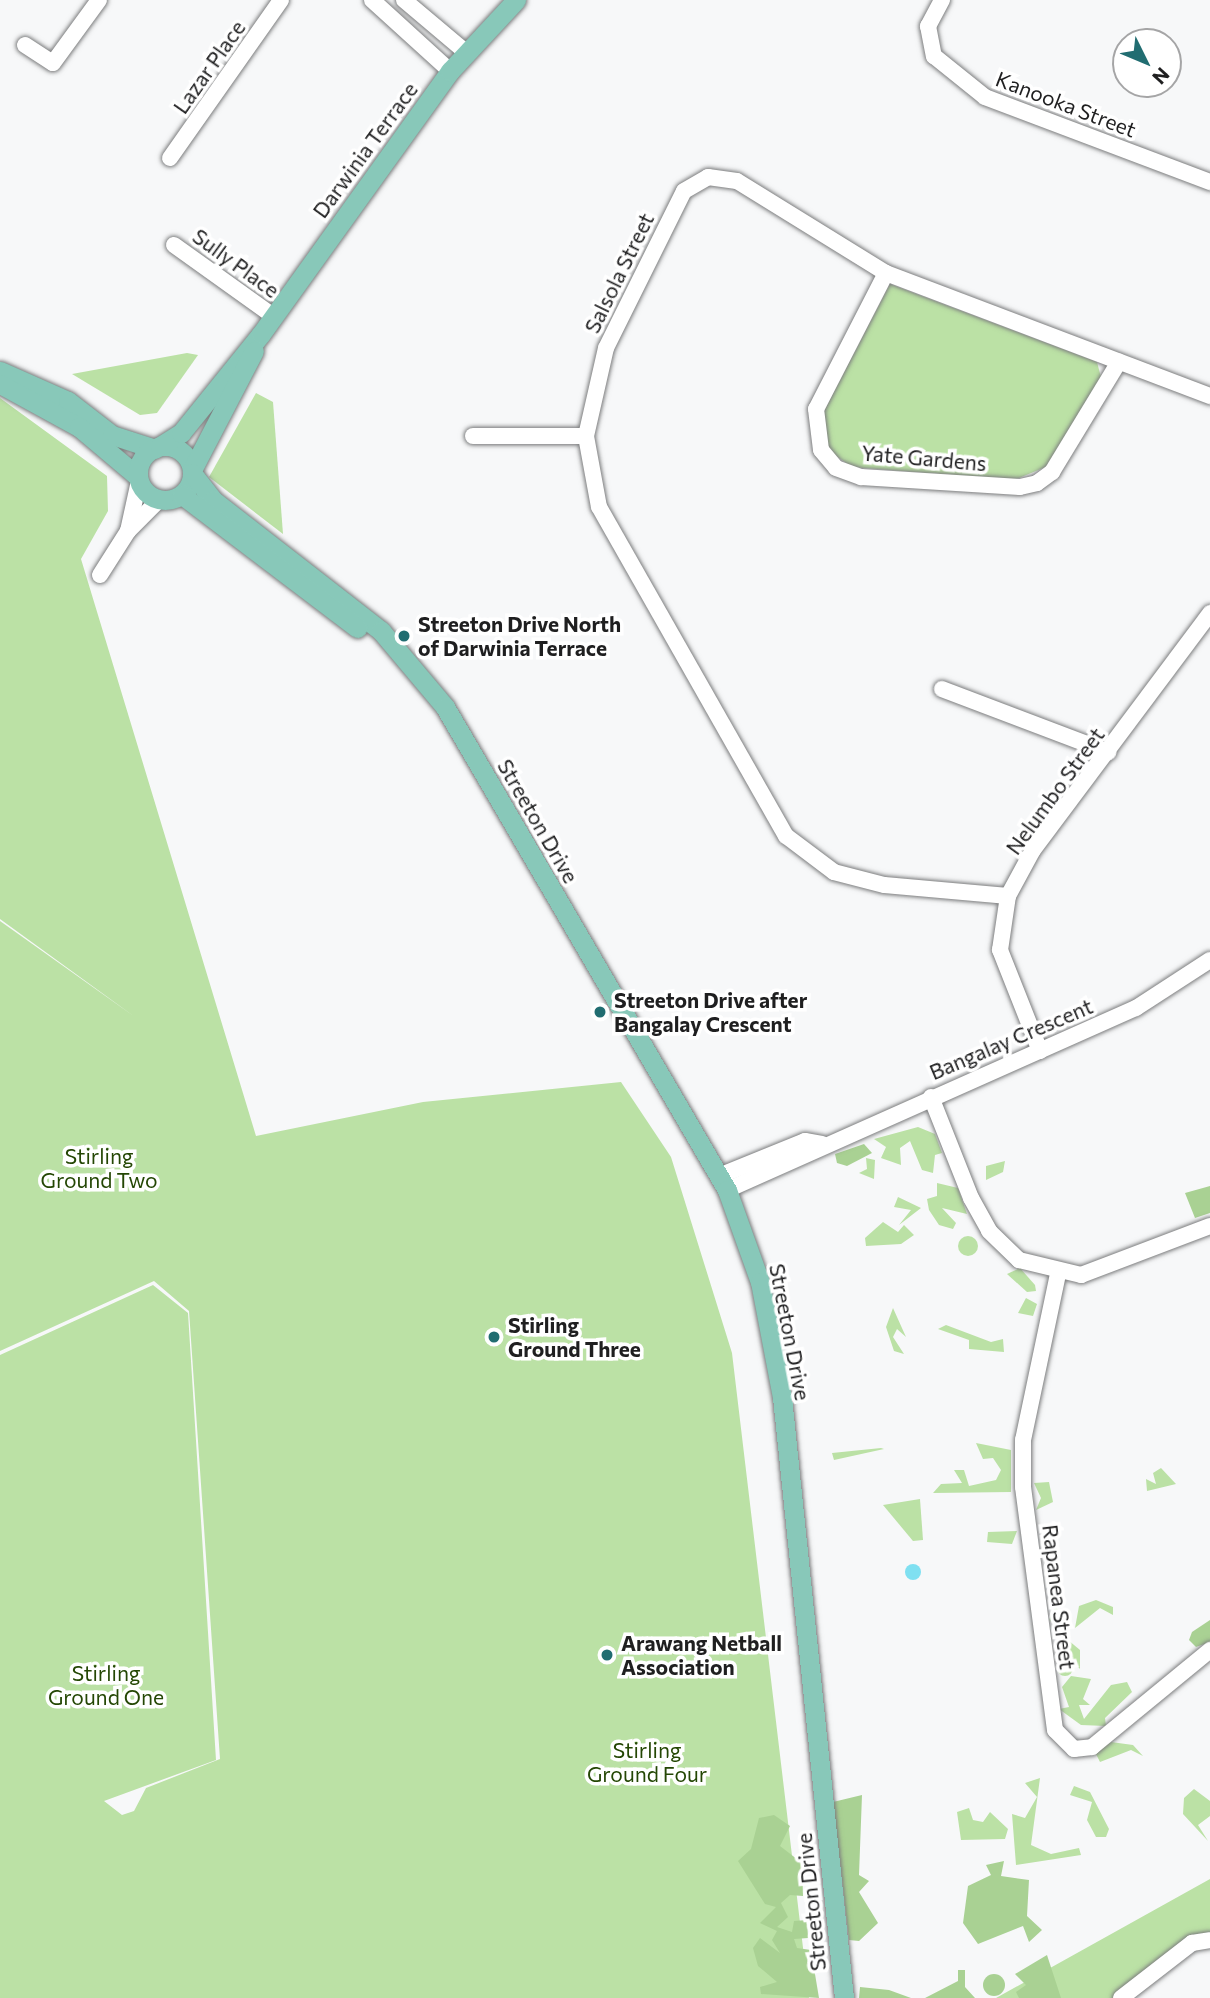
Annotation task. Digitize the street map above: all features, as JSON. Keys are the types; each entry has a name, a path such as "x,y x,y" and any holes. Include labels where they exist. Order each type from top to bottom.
{"main road":[{"name":"Darwinia Terrace","path":"157,447 181,433 261,334 450,71 516,0"},
{"name":"Darwinia Terrace","path":"192,471 261,334"},
{"path":"0,371 68,401 112,435 180,450 192,471 182,495 159,500 79,427 0,384"},
{"path":"138,478 141,459 157,447"},
{"name":"Streeton Drive","path":"192,471 213,500 386,637 438,697 723,1183 760,1282 782,1397 844,1998"},
{"name":"Streeton Drive","path":"182,495 369,638 468,747"}],"street":[{"path":"25,46 53,63 99,0"},
{"name":"Lazar Place","path":"170,158 281,0"},
{"path":"372,0 450,71"},
{"path":"404,0 467,53"},
{"name":"Kanooka Street","path":"942,0 928,26 934,56 985,97 1210,183"},
{"name":"Salsola Street","path":"1008,896 884,885 834,872 786,836 599,507 586,436 606,348 684,191 708,177 737,181 886,273 1210,396"},
{"name":"Sully Place","path":"174,245 273,316"},
{"name":"Yate Gardens","path":"886,273 816,409 821,450 836,468 861,477 1020,487 1037,483 1052,472 1119,362"},
{"path":"473,436 586,436"},
{"path":"128,531 138,478"},
{"path":"100,575 128,531 159,500"},
{"name":"Nelumbo Street","path":"1040,1051 1000,950 1008,896 1033,850 1210,613"},
{"path":"942,689 1108,752"},
{"name":"Bangalay Crescent","path":"723,1183 822,1144 1136,1008 1210,960"},
{"path":"931,1097 989,1231 1019,1260 1058,1274 1120,1263 1210,1226"},
{"name":"Rapanea Street","path":"1058,1274 1023,1440 1023,1487 1055,1730 1074,1749 1092,1747 1210,1650"},
{"path":"1121,1998 1192,1943 1210,1940"}],"green space":[{"path":"890,284 1097,362 1102,381 1048,466 1014,480 852,467 832,453 822,435 822,415"},
{"path":"187,353 198,355 157,413 140,415 72,374"},
{"path":"256,393 273,402 283,534 209,477"},
{"path":"0,398 107,476 108,511 81,559 256,1136 423,1102 621,1082 671,1157 732,1353 809,1998 0,1998 0,1355 153,1285 188,1313 216,1760 104,1801 122,1815 134,1811 146,1788 220,1759 189,1311 154,1281 0,1351 0,921 135,1017 0,919"},
{"path":"918,1127 935,1134 942,1153 935,1155 933,1173 922,1170 910,1141 900,1148 901,1165 881,1158 886,1147 874,1139"},
{"path":"864,1144 872,1153 847,1166 837,1163 835,1154"},
{"path":"866,1158 875,1160 874,1179 859,1173 867,1169"},
{"path":"1005,1161 1003,1172 986,1180 986,1166"},
{"path":"937,1183 958,1188 967,1214 942,1208 956,1223 953,1229 939,1225 929,1210 927,1199 937,1196"},
{"path":"1210,1186 1210,1213 1195,1218 1185,1193"},
{"path":"898,1197 921,1208 899,1225 911,1210 894,1207"},
{"path":"883,1222 898,1232 904,1225 914,1235 901,1244 866,1246 865,1238"},
{"path":"964,1236 972,1236 978,1246 972,1256 964,1256 958,1250 958,1242"},
{"path":"1020,1268 1035,1285 1036,1291 1027,1292 1007,1274"},
{"path":"1026,1298 1037,1304 1033,1316 1018,1313"},
{"path":"893,1308 906,1337 897,1329 893,1337 904,1354 894,1351 886,1327"},
{"path":"946,1325 991,1342 1003,1339 1004,1352 969,1349 969,1340 938,1329"},
{"path":"976,1443 1011,1450 1011,1492 933,1493 941,1484 962,1483 954,1470 964,1470 969,1486 996,1480 1001,1470 993,1458 983,1459"},
{"path":"881,1448 884,1449 834,1460 832,1453"},
{"path":"1161,1468 1176,1484 1147,1491 1146,1479 1156,1484 1153,1473"},
{"path":"1049,1482 1053,1502 1036,1510 1041,1498 1034,1483"},
{"path":"920,1499 923,1540 913,1541 883,1505"},
{"path":"1017,1531 1012,1544 987,1542 988,1532"},
{"path":"1096,1600 1113,1607 1113,1615 1100,1608 1075,1628 1079,1606"},
{"path":"1055,1607 1061,1612 1062,1629 1049,1620"},
{"path":"1210,1620 1210,1642 1196,1647 1189,1640 1192,1632"},
{"path":"1068,1640 1080,1650 1080,1669 1062,1649"},
{"path":"1065,1660 1071,1662 1071,1674 1065,1676 1059,1674 1057,1668 1059,1662"},
{"path":"1071,1676 1091,1679 1083,1699 1090,1705 1079,1705 1084,1719 1111,1685 1127,1682 1132,1692 1105,1718 1106,1726 1081,1725 1059,1709 1069,1707 1062,1687"},
{"path":"1111,1742 1133,1745 1143,1756 1131,1750 1100,1762 1094,1750"},
{"path":"1040,1778 1031,1845 1051,1854 1079,1848 1081,1855 1016,1865 1012,1814 1025,1818 1037,1797 1025,1783"},
{"path":"1074,1786 1090,1792 1109,1829 1106,1837 1096,1837 1087,1820 1092,1802 1070,1795"},
{"path":"1194,1789 1210,1801 1210,1816 1198,1825 1208,1841 1183,1814 1184,1798"},
{"path":"862,1795 859,1875 869,1881 859,1892 878,1923 859,1941 849,1940 833,1802"},
{"path":"969,1808 973,1820 983,1822 990,1812 1008,1829 1005,1839 961,1840 957,1812"},
{"path":"774,1815 790,1826 780,1846 802,1863 803,1896 790,1895 781,1903 788,1917 777,1927 792,1932 794,1921 807,1920 808,1938 794,1939 797,1948 811,1950 819,1998 761,1994 760,1987 777,1982 758,1966 753,1948 760,1938 780,1953 772,1940 777,1931 760,1923 776,1907 765,1904 738,1861 751,1849 759,1818"},
{"path":"1004,1861 1001,1876 1029,1880 1027,1916 1042,1930 1029,1942 1023,1926 978,1944 963,1923 968,1886 991,1875 986,1865"},
{"path":"1210,1879 1210,1933 1188,1939 1113,1998 996,1998"},
{"path":"1047,1955 1061,1998 1019,1998 1016,1992 1026,1985 1015,1974"},
{"path":"958,1970 965,1970 965,1987 975,1998 925,1998 958,1981"},
{"path":"994,1974 1002,1977 1005,1985 1002,1993 994,1996 986,1993 983,1985 986,1977"},
{"path":"860,1987 889,1990 911,1998 859,1998"}],"water":[{"path":"913,1564 919,1566 919,1578 913,1580 907,1578 905,1572 907,1566"}],"place":[{"name":"Streeton Drive North of Darwinia Terrace","path":"404,636"},
{"name":"Streeton Drive after Bangalay Crescent","path":"600,1012"},
{"name":"Stirling Ground Three","path":"494,1337"},
{"name":"Arawang Netball Association","path":"607,1655"}],"park label":[{"name":"Stirling Ground Two","path":"99,1168"},
{"name":"Stirling Ground One","path":"106,1685"},
{"name":"Stirling Ground Four","path":"647,1762"}]}
